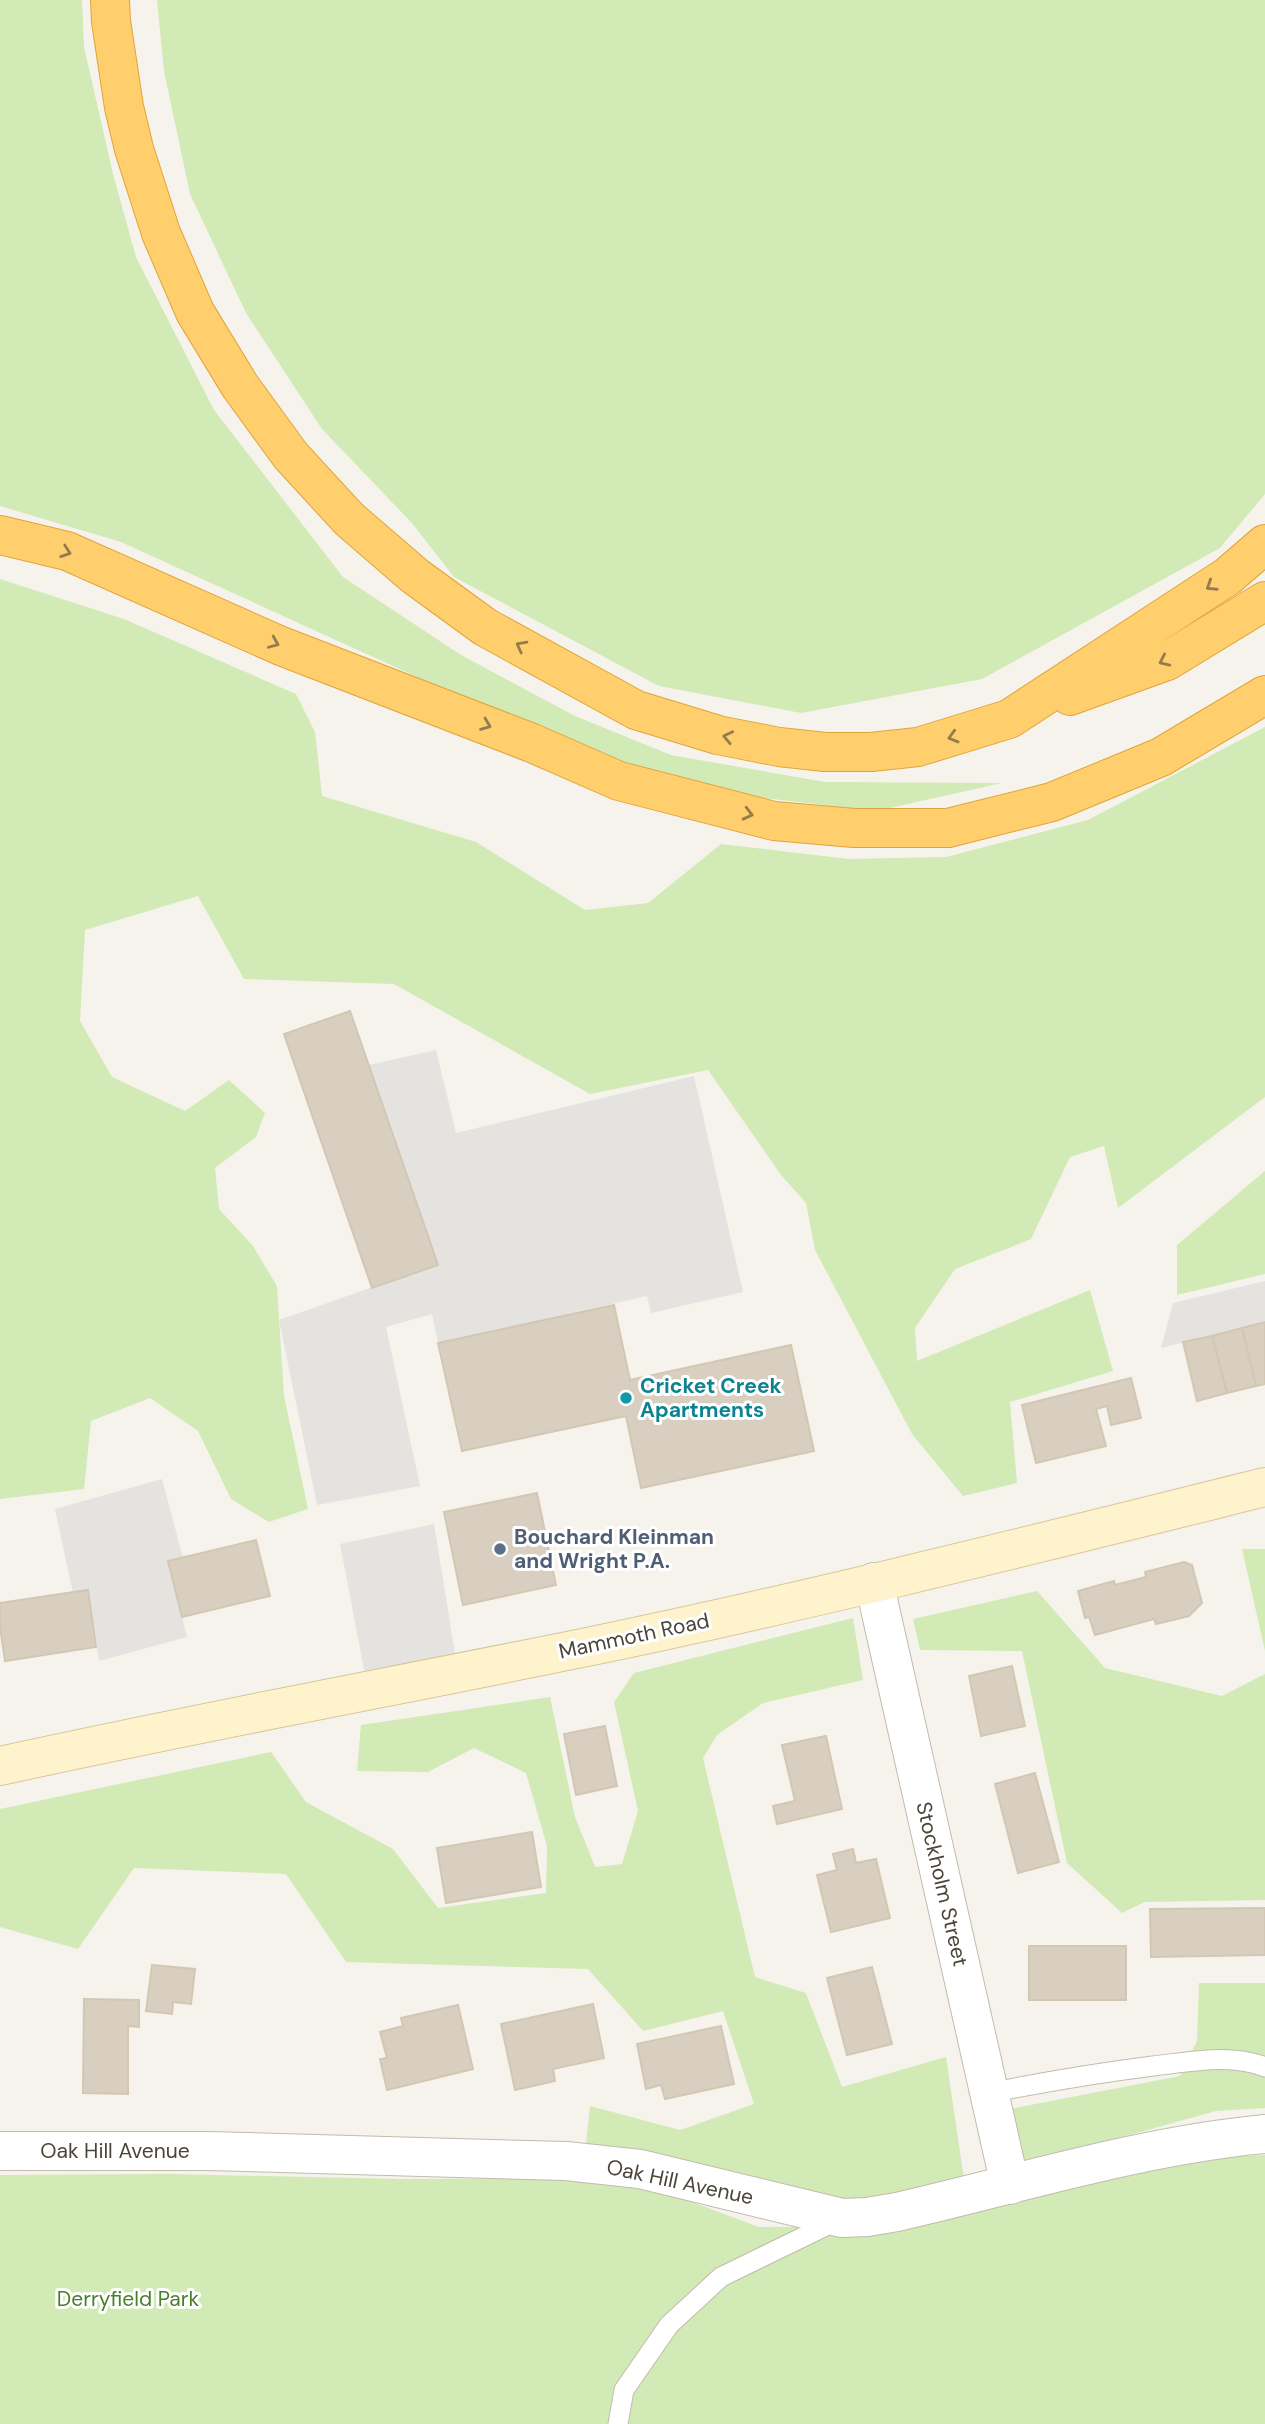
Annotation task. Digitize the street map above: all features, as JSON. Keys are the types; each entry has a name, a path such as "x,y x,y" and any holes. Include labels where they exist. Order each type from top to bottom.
{"highway":[{"path":"110,0 124,107 134,149 161,233 195,312 240,387 291,456 349,519 415,576 485,627 636,710 718,735 779,747 825,752 871,752 918,747 1009,719 1167,661 1265,601"},
{"path":"0,535 67,551 281,646 532,743 619,781 774,821 854,828 948,828 1052,802 1160,757 1265,695"},
{"path":"1009,719 1228,576 1265,544"}],"main road":[{"name":"Mammoth Road","path":"0,1766 588,1646 874,1582 1265,1487"}],"street":[{"name":"Stockholm Street","path":"874,1582 1010,2185"},
{"name":"Oak Hill Avenue","path":"0,2151 207,2151 566,2161 640,2169 842,2218 897,2212 1139,2154 1224,2138 1265,2134"}],"lane":[{"path":"989,2093 1076,2076 1214,2059 1256,2063 1265,2067"},
{"path":"618,2424 624,2390 669,2325 721,2277 842,2218"}],"green space":[{"path":"0,0 82,0 84,47 113,174 136,257 214,410 343,577 461,655 575,716 671,755 825,782 1002,783 876,811 713,792 595,755 121,542 0,506"},
{"path":"157,0 1265,0 1265,494 1220,548 982,679 801,713 659,686 454,577 411,522 322,429 246,313 190,194 164,71"},
{"path":"0,579 124,619 296,694 315,732 322,796 476,842 585,910 648,903 721,844 849,859 946,857 1088,820 1265,727 1265,1097 1118,1208 1104,1146 1070,1157 1031,1239 955,1269 915,1328 917,1361 1090,1290 1113,1371 1010,1402 1017,1483 963,1496 912,1434 815,1250 806,1203 781,1175 708,1070 590,1094 394,984 244,979 198,896 85,930 80,1021 112,1077 185,1111 229,1080 265,1113 256,1137 215,1168 219,1209 253,1246 277,1286 284,1396 308,1509 269,1522 231,1499 198,1431 150,1398 91,1421 84,1489 0,1499"},
{"path":"1265,1171 1265,1274 1177,1295 1177,1245"},
{"path":"1242,1549 1265,1549 1265,1651"},
{"path":"1037,1591 1105,1668 1222,1696 1265,1674 1265,1900 1145,1902 1122,1913 1067,1863 1022,1651 920,1650 913,1619"},
{"path":"853,1618 863,1680 763,1703 717,1735 703,1758 755,1977 806,1993 842,2087 946,2057 964,2179 848,2208 585,2154 590,2106 680,2130 754,2104 723,2011 643,2031 588,1969 346,1962 286,1874 134,1868 78,1949 0,1927 0,1809 271,1752 306,1802 393,1849 438,1908 546,1893 547,1846 526,1773 474,1748 428,1772 357,1771 361,1725 550,1697 575,1817 595,1867 622,1864 638,1811 614,1702 634,1673"},
{"path":"1199,1983 1265,1983 1265,2108 1216,2111 1021,2165 1010,2109 1180,2076 1197,2041"},
{"name":"Derryfield Park","path":"1265,2155 1265,2424 0,2424 0,2175 580,2178 627,2183 673,2195 759,2227 894,2226 1201,2158"}],"shaded area":[{"path":"436,1050 456,1133 694,1076 743,1292 651,1313 647,1296 438,1343 432,1314 386,1327 420,1486 317,1505 279,1320 438,1264 369,1065"},
{"path":"1265,1281 1265,1322 1161,1348 1173,1303"},
{"path":"162,1479 183,1558 182,1617 187,1637 99,1661 88,1591 73,1593 55,1509"},
{"path":"434,1524 458,1672 368,1690 340,1544"}],"building":[{"path":"350,1011 438,1265 372,1288 284,1034"},
{"name":"Cricket Creek Apartments","path":"614,1305 630,1380 791,1345 814,1451 641,1488 626,1416 462,1451 438,1343"},
{"path":"1265,1322 1265,1384 1256,1386 1242,1328"},
{"path":"1242,1328 1256,1386 1227,1393 1212,1336"},
{"path":"1212,1336 1227,1393 1197,1401 1183,1342"},
{"path":"1131,1378 1141,1418 1111,1425 1107,1406 1096,1409 1106,1446 1036,1463 1022,1405"},
{"name":"Bouchard Kleinman and Wright P.A.","path":"537,1493 556,1585 463,1605 444,1512"},
{"path":"256,1540 270,1596 182,1617 168,1561"},
{"path":"1184,1562 1192,1565 1202,1603 1189,1616 1156,1624 1154,1619 1095,1635 1089,1617 1085,1618 1078,1591 1114,1581 1115,1585 1146,1577 1145,1572"},
{"path":"88,1590 96,1647 5,1661 0,1603"},
{"path":"1012,1666 1025,1726 981,1736 969,1676"},
{"path":"605,1726 617,1786 576,1795 564,1734"},
{"path":"826,1736 842,1809 777,1824 773,1806 795,1801 782,1745"},
{"path":"1035,1773 1059,1862 1018,1873 995,1784"},
{"path":"532,1832 541,1887 446,1903 437,1848"},
{"path":"853,1849 856,1863 876,1859 890,1918 831,1932 817,1875 837,1870 833,1854"},
{"path":"1265,1908 1265,1955 1151,1957 1150,1909"},
{"path":"1029,1946 1126,1946 1126,2000 1029,2000"},
{"path":"152,1965 195,1969 191,2004 173,2002 172,2014 146,2011"},
{"path":"872,1967 892,2044 847,2055 827,1978"},
{"path":"84,1999 139,2000 139,2027 128,2026 128,2094 83,2093"},
{"path":"593,2004 604,2058 553,2069 555,2081 515,2090 501,2024"},
{"path":"458,2005 473,2069 387,2090 380,2059 387,2058 380,2032 403,2026 401,2018"},
{"path":"721,2026 734,2084 665,2099 661,2085 646,2089 637,2044"}],"place":[{"name":"Cricket Creek Apartments","path":"626,1398"},
{"name":"Bouchard Kleinman and Wright P.A.","path":"500,1549"}]}
